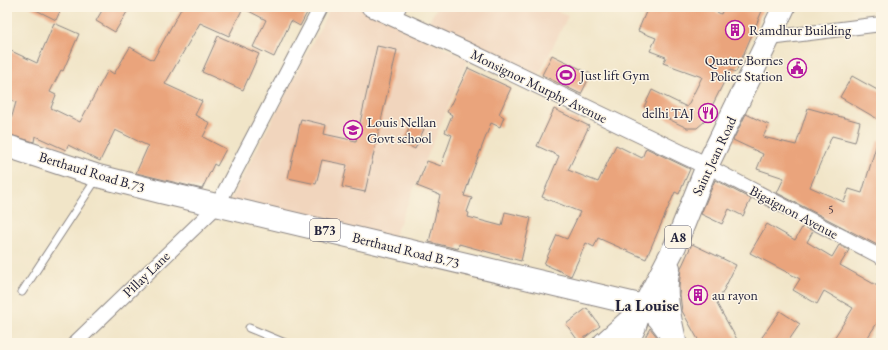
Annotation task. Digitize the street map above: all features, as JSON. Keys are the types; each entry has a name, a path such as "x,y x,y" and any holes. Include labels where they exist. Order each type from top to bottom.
{"main road":[{"name":"Saint Jean Road","path":"644,306 675,246 707,166 784,7"},
{"name":"Berthaud Road B.73","path":"7,146 98,176 217,206 644,306"},
{"path":"675,246 666,283 668,309 675,342"},
{"path":"603,343 644,306 658,319 675,342"}],"street":[{"name":"Pillay Lane","path":"75,343 217,206 321,7"},
{"name":"Monsignor Murphy Avenue","path":"370,7 396,12 467,51 707,166"},
{"path":"770,38 881,24"},
{"name":"Bigaignon Avenue","path":"707,166 881,257"},
{"path":"630,343 644,306"}],"lane":[{"path":"22,292 98,176"},
{"path":"249,328 285,343"}],"shaded area":[{"name":"Louis Nellan Govt school","path":"331,7 363,7 468,59 392,241 230,201"},
{"path":"437,7 548,7 568,16 539,75 428,23"}],"building":[{"path":"30,7 62,7 56,20"},
{"path":"104,7 130,7 115,32 96,21"},
{"path":"182,7 301,7 308,11 300,26 291,21 274,57 253,47 266,20 243,8 229,36 200,23 165,84 202,101 195,115 210,123 203,137 226,149 217,166 214,164 202,189 136,173 148,146 115,130 100,161 68,145 66,150 35,136 34,142 7,134 16,102 7,98 7,49 37,63 54,23 79,34 63,71 61,70 50,92 56,95 51,108 80,122 108,70 114,74 130,47 153,60"},
{"path":"648,7 707,7 721,14 724,7 751,7 762,11 736,72 730,70 704,122 697,128 687,128 644,107 652,90 687,107 702,77 663,63 666,57 650,51 656,38 638,31"},
{"path":"218,36 259,54 243,90 202,72"},
{"name":"Louis Nellan Govt school","path":"377,46 397,50 365,192 342,187 347,165 322,160 316,184 288,178 301,119 326,125 324,134 356,141"},
{"name":"Just lift Gym","path":"552,55 591,74 581,94 542,75"},
{"path":"468,68 511,88 499,114 504,117 500,127 491,123 464,196 472,198 467,212 469,213 468,217 502,226 505,212 531,218 521,261 459,244 458,249 429,242 440,195 417,186 427,161 441,166 452,135 445,132 452,115 447,112"},
{"path":"852,76 881,92 881,121 840,97"},
{"path":"808,108 860,122 855,142 832,136 810,187 844,202 849,189 862,193 878,140 881,140 881,247 777,193 784,178 757,169 763,154 733,140 746,114 769,125 763,137 796,145"},
{"path":"554,109 589,126 568,170 598,182 616,145 642,158 646,148 690,169 679,194 675,192 646,259 598,238 594,247 586,243 571,276 544,264 557,235 567,239 580,212 542,197 559,156 537,146"},
{"path":"411,124 424,129 415,149 403,143"},
{"path":"715,180 751,199 743,216 729,209 722,224 701,214"},
{"path":"767,224 795,240 803,226 813,231 807,242 832,257 839,245 849,250 840,265 881,288 881,317 864,343 831,343 853,308 824,291 817,304 793,290 800,279 750,253"},
{"name":"au rayon","path":"692,244 736,265 717,304 739,343 700,343 682,311 679,287 681,268"},
{"path":"587,308 600,326 579,342 566,324"},
{"path":"780,311 800,324 787,343 758,343"},
{"path":"650,328 662,343 642,343"}],"place":[{"name":"Ramdhur Building","path":"735,30"},
{"name":"Quatre Bornes Police Station","path":"797,68"},
{"name":"Just lift Gym","path":"566,75"},
{"name":"delhi TAJ","path":"708,113"},
{"name":"Louis Nellan Govt school","path":"353,130"},
{"name":"au rayon","path":"698,295"}],"district":[{"name":"La Louise","path":"647,305"}]}
